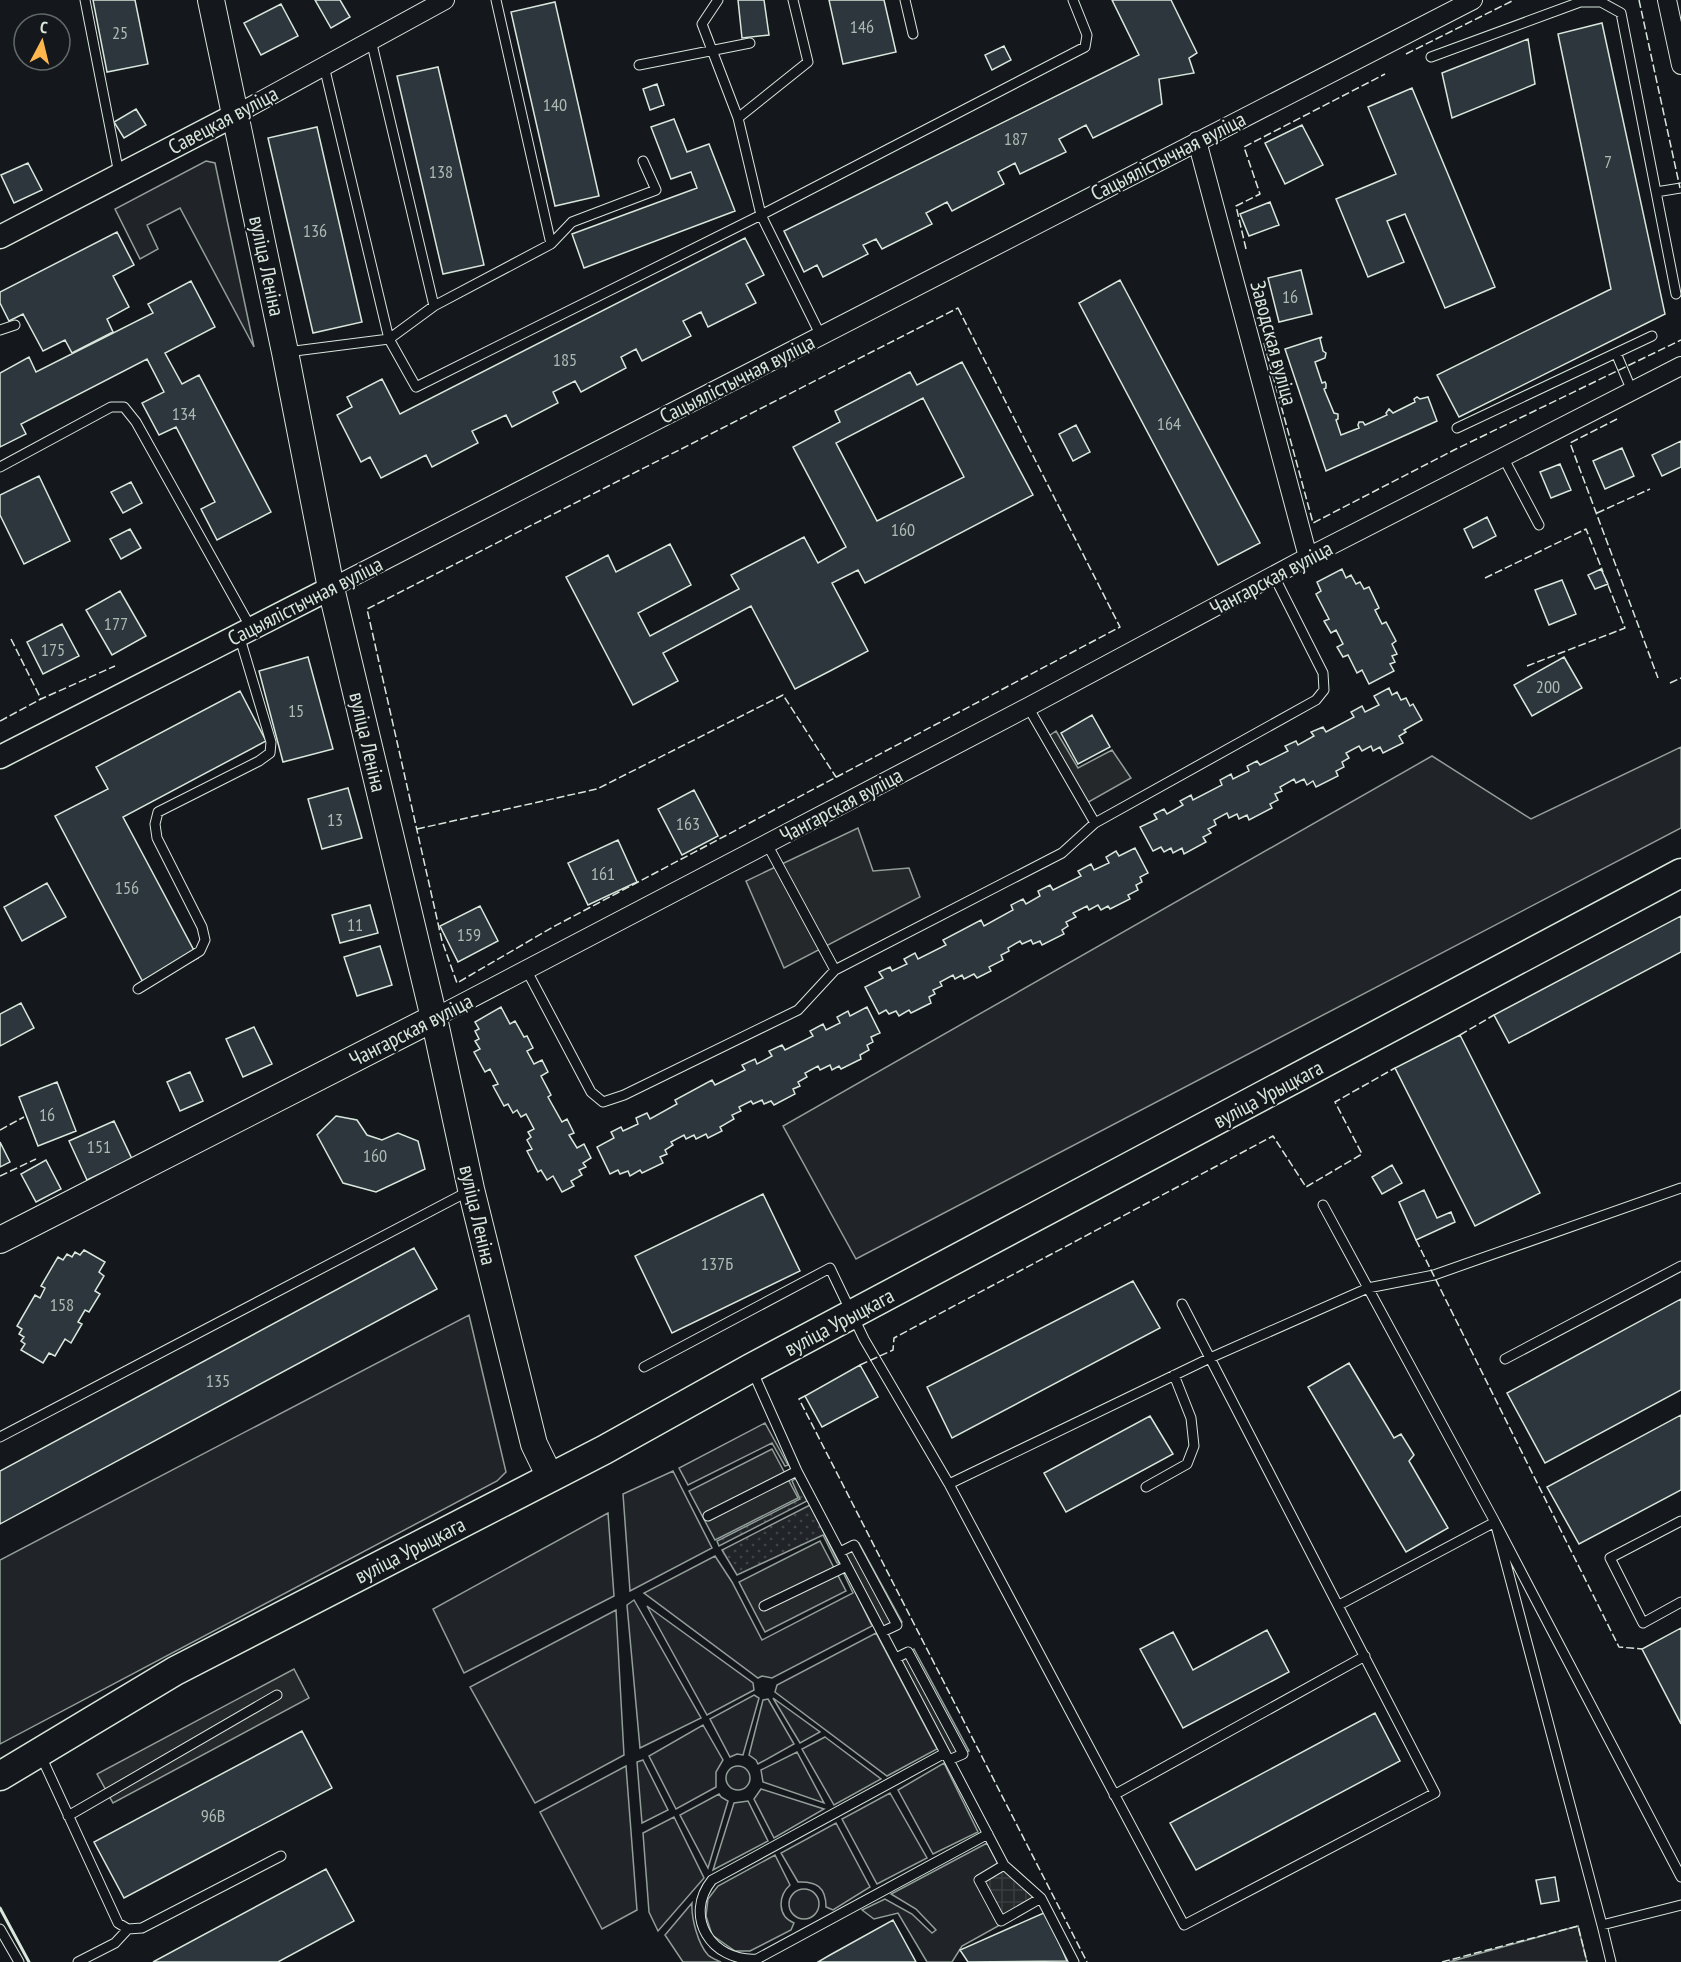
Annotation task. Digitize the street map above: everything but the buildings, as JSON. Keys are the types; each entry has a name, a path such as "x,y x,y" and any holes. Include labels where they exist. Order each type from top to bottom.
{"main road":[{"name":"вуліца Леніна","path":"211,0 285,352 331,588 434,1018 471,1189 534,1444 550,1477"},
{"name":"вуліца Урыцкага","path":"0,1776 175,1671 604,1450 751,1368 1681,873"},
{"name":"Чангарская вуліца","path":"0,1240 434,1018"}],"street":[{"name":"Савецкая вуліца","path":"0,237 235,115 445,0"},
{"name":"Сацыялістычная вуліца","path":"0,757 1473,0"},
{"path":"1667,0 1681,65"},
{"name":"Заводская вуліца","path":"1197,141 1308,557"},
{"name":"Чангарская вуліца","path":"434,1018 1028,707 1308,557 1681,366"}],"lane":[{"path":"85,0 119,175"},
{"path":"496,0 551,244"},
{"path":"718,0 702,24 738,118 760,215 821,336"},
{"path":"738,118 808,62 793,0"},
{"path":"905,0 914,34"},
{"path":"324,66 389,339 416,387 760,215 1085,47 1087,35 1073,0"},
{"path":"1431,57 1580,2 1601,2 1621,13 1676,294"},
{"path":"371,40 434,306"},
{"path":"639,65 750,43"},
{"path":"285,352 389,339 434,306 551,244 572,222 656,190 643,161"},
{"path":"1656,192 1681,188"},
{"path":"0,330 15,325"},
{"path":"1457,428 1652,336"},
{"path":"1616,353 1632,391"},
{"path":"0,467 111,407 124,407 136,422 245,632 271,742 270,753 259,761 158,812 155,824 157,838 205,939 200,951 138,989"},
{"path":"1503,457 1539,525"},
{"path":"527,971 591,1092 603,1102 624,1095 798,1010 835,970 1062,853 1095,823 1316,700 1324,690 1323,673 1274,576"},
{"path":"1028,707 1095,823"},
{"path":"767,844 835,970"},
{"path":"949,1484 1210,1358 1368,1288 1434,1275 1681,1188"},
{"path":"0,1437 471,1189"},
{"path":"1323,1205 1495,1522 1681,1877"},
{"path":"1505,1359 1681,1266"},
{"path":"645,1367 830,1268 864,1339 949,1484 1184,1925 1435,1793 1182,1304"},
{"path":"751,1368 797,1471 1004,1865 1041,1898 1074,1962"},
{"path":"1146,1486 1187,1464 1194,1446 1191,1418 1174,1375"},
{"path":"708,1516 797,1471"},
{"path":"1681,1521 1610,1558 1643,1623 1681,1602"},
{"path":"1339,1605 1495,1522"},
{"path":"1495,1522 1611,1962"},
{"path":"840,1552 854,1545 897,1625 882,1632"},
{"path":"764,1606 847,1566"},
{"path":"896,1658 908,1652 963,1754 947,1756 712,1880 699,1906 706,1938 713,1946 731,1957 750,1961 757,1959 988,1834"},
{"path":"1114,1795 1365,1656"},
{"path":"68,1816 277,1695"},
{"path":"39,1752 118,1923 128,1929 142,1928 281,1856"},
{"path":"1004,1865 979,1880 1000,1921 1041,1898"},
{"path":"1602,1925 1681,1905"},
{"path":"0,1929 19,1962"},
{"path":"78,1962 114,1943 128,1929"}],"shaded area":[{"path":"206,161 215,163 254,347 180,208 147,225 158,249 140,259 115,209"},
{"path":"1056,731 1078,768 1112,750 1131,778 1085,804 1046,738"},
{"path":"1681,747 1681,828 856,1259 783,1126 1432,756 1531,819"},
{"path":"858,828 873,871 909,868 920,897 784,968 746,881"},
{"path":"469,1315 506,1472 497,1481 0,1744 0,1560"},
{"path":"765,1423 788,1465 785,1466 772,1443 688,1485 679,1468"},
{"path":"772,1449 798,1498 715,1540 689,1491"},
{"path":"673,1471 712,1548 630,1591 623,1494"},
{"path":"796,1478 807,1501 719,1546 717,1541 800,1499 792,1481"},
{"path":"810,1505 839,1563 823,1535 737,1575 722,1550"},
{"path":"608,1513 614,1596 464,1673 433,1609"},
{"path":"820,1541 846,1591 765,1632 739,1582"},
{"path":"859,1543 902,1622 882,1632 840,1552"},
{"path":"715,1556 732,1582 762,1640 853,1593 844,1574 846,1573 872,1626 772,1678 762,1676 758,1678 644,1593"},
{"path":"634,1600 701,1718 640,1748 627,1605"},
{"path":"647,1606 753,1683 754,1690 707,1715"},
{"path":"616,1610 624,1755 535,1803 470,1687"},
{"path":"876,1633 937,1749 887,1776 775,1692 777,1685"},
{"path":"914,1649 969,1751 949,1760 896,1658"},
{"path":"294,1669 309,1698 113,1803 97,1774"},
{"path":"754,1695 759,1698 743,1755 737,1754 730,1757 710,1719"},
{"path":"773,1698 820,1732 800,1743"},
{"path":"768,1699 794,1744 758,1764 749,1755 763,1700"},
{"path":"703,1725 723,1760 716,1772 716,1787 676,1809 649,1756"},
{"path":"825,1737 881,1779 834,1805 802,1749"},
{"path":"797,1752 824,1803 763,1782 761,1770"},
{"path":"643,1760 668,1810 642,1823 637,1762"},
{"path":"944,1763 978,1832 933,1854 898,1790"},
{"path":"626,1766 637,1910 602,1929 540,1812"},
{"path":"733,1766 743,1766 750,1773 750,1783 743,1790 733,1790 726,1783 726,1773"},
{"path":"761,1789 824,1809 774,1838 754,1799"},
{"path":"890,1793 927,1858 877,1884 842,1819"},
{"path":"719,1794 728,1801 708,1868 680,1815"},
{"path":"748,1801 768,1841 713,1870 734,1803"},
{"path":"674,1817 704,1878 658,1931 649,1912 643,1833"},
{"path":"836,1823 870,1887 833,1910 826,1907 826,1900 819,1887 815,1884 798,1882 781,1853"},
{"path":"987,1843 998,1864 975,1878 1000,1925 962,1946 952,1962 927,1962 898,1913 874,1919 862,1910 885,1899 912,1914 932,1933 936,1930 916,1909 891,1894"},
{"path":"775,1855 790,1885 783,1895 782,1911 788,1920 794,1923 791,1930 750,1951 735,1951 712,1935 706,1916 708,1899 718,1886"},
{"path":"1004,1865 1041,1898 1001,1921 979,1880"},
{"path":"804,1889 810,1890 818,1898 818,1910 810,1918 804,1919 798,1918 790,1910 789,1904 790,1898 798,1890"},
{"path":"692,1903 698,1938 708,1955 721,1962 683,1962 665,1935"},
{"path":"1578,1926 1587,1962 1449,1962"}],"fence":[{"path":"1406,54 1514,0"},
{"path":"1639,0 1680,188"},
{"path":"1246,249 1236,206 1260,194 1244,147 1385,74"},
{"path":"958,308 1120,627 553,927 457,983 442,941 367,609 958,308"},
{"path":"1264,343 1313,523 1456,449 1681,340"},
{"path":"1617,419 1570,443 1658,678"},
{"path":"1597,513 1650,489"},
{"path":"1485,578 1586,529 1603,572"},
{"path":"1527,666 1625,628 1606,580"},
{"path":"11,639 41,699"},
{"path":"0,721 41,699 115,666"},
{"path":"1670,683 1681,678"},
{"path":"417,829 597,789 783,695 836,777"},
{"path":"1460,1035 1494,1015"},
{"path":"860,1365 893,1350 894,1338 1273,1136 1306,1187 1362,1154 1335,1102 1395,1068"},
{"path":"0,1130 24,1117"},
{"path":"0,1176 36,1159"},
{"path":"1416,1240 1619,1647 1642,1649"},
{"path":"805,1396 799,1399 1087,1962"},
{"path":"1442,1962 1578,1926 1587,1962"}],"wall":[{"path":"0,1908 29,1962"}]}
